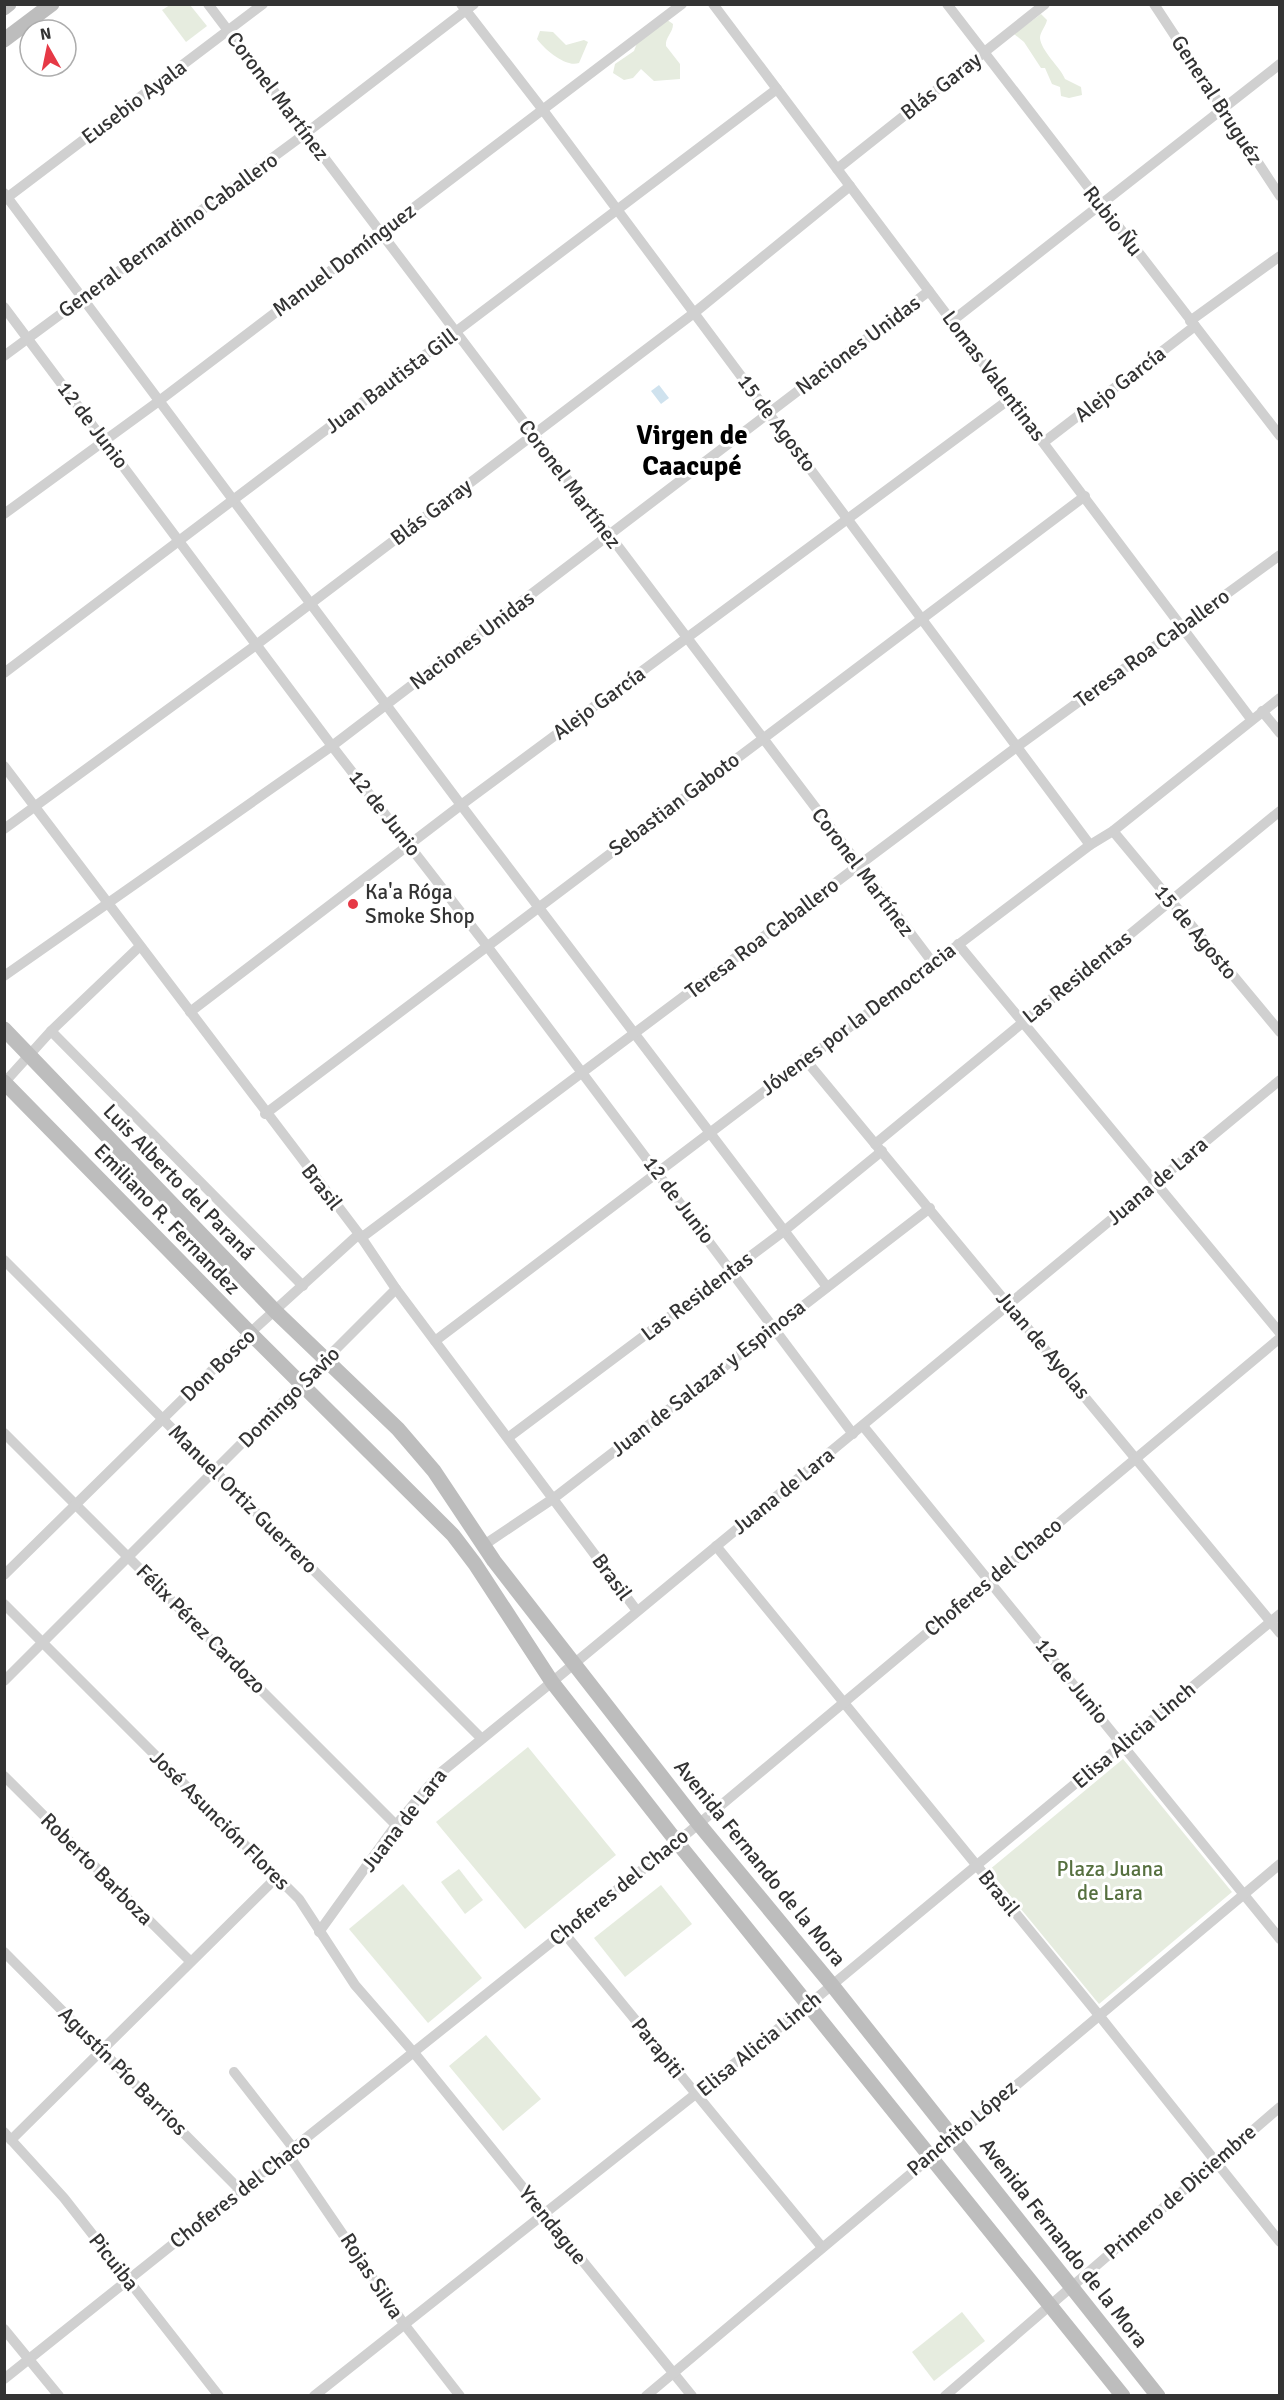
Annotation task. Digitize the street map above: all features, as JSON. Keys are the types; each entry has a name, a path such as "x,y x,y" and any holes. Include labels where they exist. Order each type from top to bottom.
{"main road":[{"path":"4,8 9,4"},
{"path":"4,40 52,4"},
{"name":"Luis Alberto del Paraná","path":"4,1029 326,1362"},
{"name":"Emiliano R. Fernandez","path":"5,1083 301,1385"},
{"name":"Avenida Fernando de la Mora","path":"326,1362 398,1429 434,1471 484,1545 698,1823 832,1985 1158,2396"},
{"path":"301,1385 453,1535 475,1564 552,1683 677,1842 931,2154 1123,2396"}],"street":[{"name":"Coronel Martínez","path":"208,4 933,963"},
{"name":"Eusebio Ayala","path":"6,197 263,4"},
{"name":"Manuel Domínguez","path":"4,514 159,401 682,4"},
{"path":"716,8 728,4"},
{"name":"Rubio Ñu","path":"948,4 1100,206 1280,436"},
{"name":"Blás Garay","path":"837,169 1045,4"},
{"name":"General Bruguéz","path":"1154,4 1280,195"},
{"name":"15 de Agosto","path":"466,7 1090,844"},
{"name":"General Bernardino Caballero","path":"4,356 306,133 466,7"},
{"name":"Lomas Valentinas","path":"716,8 1251,719"},
{"name":"Naciones Unidas","path":"952,321 1280,64"},
{"name":"Juan Bautista Gill","path":"4,673 181,542 777,89"},
{"name":"Blás Garay","path":"4,829 37,808 256,645 694,313 850,186"},
{"path":"6,197 461,805 827,1287"},
{"name":"Alejo García","path":"1044,442 1280,256"},
{"name":"Naciones Unidas","path":"4,976 332,746 930,291"},
{"name":"12 de Junio","path":"4,307 332,746 584,1074 853,1434"},
{"name":"Alejo García","path":"190,1012 461,805 1011,398"},
{"name":"Sebastian Gaboto","path":"265,1114 762,737 924,619 1085,496"},
{"name":"Teresa Roa Caballero","path":"360,1236 584,1074 858,865 1280,555"},
{"name":"Jóvenes por la Democracia","path":"435,1341 804,1059 1090,844 1113,831 1280,698"},
{"path":"1262,711 1280,733"},
{"name":"Brasil","path":"4,766 265,1114 360,1236 396,1289 637,1611"},
{"name":"Las Residentas","path":"509,1437 784,1231 1023,1021 1280,811"},
{"name":"15 de Agosto","path":"1113,831 1280,1032"},
{"path":"958,944 1280,1333"},
{"path":"5,1083 51,1030 139,947"},
{"path":"51,1030 303,1286"},
{"name":"Juan de Ayolas","path":"804,1059 930,1208 1280,1633"},
{"name":"Juana de Lara","path":"319,1932 396,1825 443,1769 552,1683 573,1663 1280,1080"},
{"name":"Juan de Salazar y Espinosa","path":"484,1545 554,1498 930,1208"},
{"name":"Don Bosco","path":"4,1575 250,1333 360,1236"},
{"name":"Manuel Ortiz Guerrero","path":"4,1260 482,1738"},
{"name":"Domingo Savio","path":"4,1682 326,1362 396,1289"},
{"name":"Choferes del Chaco","path":"4,2379 416,2054 677,1842 1280,1338"},
{"name":"12 de Junio","path":"863,1426 1123,1743 1280,1939"},
{"name":"Félix Pérez Cardozo","path":"4,1433 396,1825"},
{"name":"Brasil","path":"716,1546 846,1703 1280,2242"},
{"name":"José Asunción Flores","path":"4,1604 299,1899 355,1985 416,2054"},
{"name":"Elisa Alicia Linch","path":"314,2396 808,2005 1280,1614"},
{"name":"Roberto Barboza","path":"4,1776 190,1961"},
{"name":"Panchito López","path":"646,2396 952,2136 1280,1864"},
{"path":"8,2136 101,2049 277,1877"},
{"name":"Parapiti","path":"564,1933 821,2246"},
{"name":"Agustín Pío Barrios","path":"4,1952 241,2191"},
{"name":"Yrendague","path":"416,2054 692,2396"},
{"name":"Rojas Silva","path":"234,2072 291,2151 404,2324 460,2396"},
{"name":"Primero de Diciembre","path":"945,2396 1280,2107"},
{"name":"Picuiba","path":"8,2136 64,2198 219,2396"},
{"path":"4,2329 59,2396"}],"green space":[{"path":"170,5 190,5 207,26 186,42 162,10"},
{"path":"1041,14 1047,20 1040,36 1041,43 1065,79 1081,87 1082,95 1069,98 1061,96 1060,87 1052,84 1045,68 1041,68 1024,42 1014,34"},
{"path":"666,19 673,24 666,46 680,64 680,79 654,81 641,69 633,78 624,80 613,73 615,64 634,51 637,43"},
{"path":"540,31 553,32 566,45 584,40 588,42 579,63 568,63 545,48 537,39"},
{"path":"528,1747 616,1855 525,1929 436,1822"},
{"name":"Plaza Juana de Lara","path":"1123,1759 1232,1892 1099,2004 989,1870"},
{"path":"459,1869 483,1900 465,1914 441,1882"},
{"path":"403,1884 482,1978 428,2023 349,1929"},
{"path":"661,1885 692,1924 625,1977 594,1938"},
{"path":"486,2035 541,2099 503,2131 449,2066"},
{"path":"962,2312 985,2341 934,2381 912,2352"}],"water":[{"path":"659,385 669,398 661,404 651,391"}],"place":[{"name":"Ka'a Róga Smoke Shop","path":"353,904"}],"district":[{"name":"Virgen de Caacupé","path":"692,450"}]}
